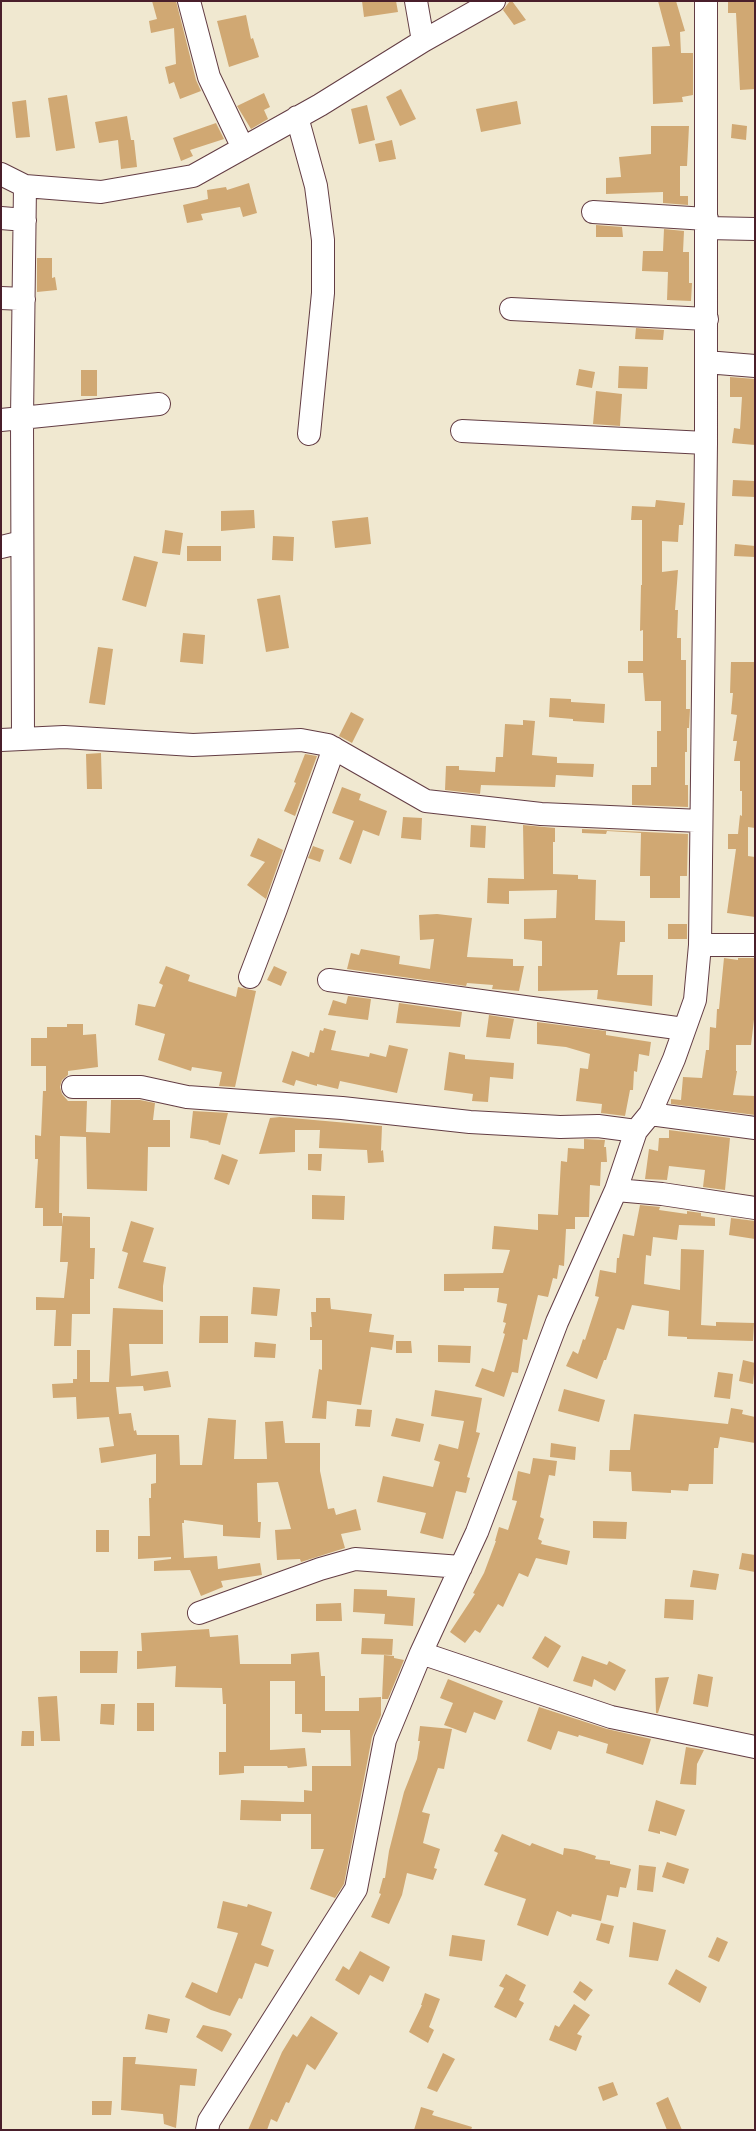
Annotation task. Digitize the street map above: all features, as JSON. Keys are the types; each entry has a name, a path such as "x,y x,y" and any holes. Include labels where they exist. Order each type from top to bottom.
{"street":[{"path":"189,1 209,77 243,148"},
{"path":"416,1 423,41"},
{"path":"1,174 25,186 101,192 193,176 494,1"},
{"path":"207,2130 209,2122 356,1889 385,1740 421,1653 477,1532 557,1322 616,1190 643,1122 674,1059 695,1000 700,945 702,822 706,443 706,1"},
{"path":"297,117 316,186 323,240 323,293 318,362 309,434"},
{"path":"25,186 24,299 12,419 12,739 64,737 193,745 301,740 328,745 426,801 541,814 702,822"},
{"path":"593,212 755,228"},
{"path":"1,218 25,220"},
{"path":"1,298 24,299"},
{"path":"512,309 706,319"},
{"path":"706,362 755,366"},
{"path":"12,419 159,404"},
{"path":"462,431 706,443"},
{"path":"250,977 334,748"},
{"path":"700,945 755,945"},
{"path":"329,980 684,1029"},
{"path":"73,1087 141,1087 187,1098 342,1108 470,1122 560,1127 643,1122 755,1128"},
{"path":"616,1190 662,1194 755,1208"},
{"path":"199,1613 320,1569 355,1559 461,1567"},
{"path":"421,1653 611,1718 755,1746"}],"building":[{"path":"152,1 176,1 196,80 201,91 180,99 174,82 169,84 165,67 176,64 174,28 151,33 149,21 157,19"},
{"path":"362,1 396,1 398,12 364,17"},
{"path":"512,1 526,20 514,25 503,10"},
{"path":"658,1 676,1 685,31 680,32 681,53 693,53 693,95 682,97 683,102 653,104 652,47 670,46"},
{"path":"728,1 755,1 755,89 740,90 736,13 728,13"},
{"path":"246,15 251,39 253,38 259,57 229,67 217,21"},
{"path":"401,89 416,119 400,126 386,97"},
{"path":"264,93 270,107 264,110 268,119 251,129 237,106"},
{"path":"67,95 75,148 56,151 48,98"},
{"path":"26,100 30,137 16,138 12,102"},
{"path":"517,101 521,124 481,132 476,109"},
{"path":"367,105 375,140 359,144 351,109"},
{"path":"127,116 131,140 134,140 137,167 121,169 118,140 99,143 95,122"},
{"path":"216,123 224,139 190,150 193,156 181,161 173,138"},
{"path":"732,124 747,126 746,140 731,138"},
{"path":"651,126 689,126 687,166 680,166 680,196 688,196 688,205 663,203 663,192 606,194 606,178 621,177 619,157 651,154"},
{"path":"392,140 396,159 379,162 375,144"},
{"path":"249,183 257,213 243,217 240,207 201,214 203,220 187,223 183,205 208,199 207,190 226,187 227,190"},
{"path":"596,225 622,227 623,237 596,237"},
{"path":"664,229 684,231 683,252 689,252 689,283 692,283 691,301 667,300 668,272 642,271 643,251 663,251"},
{"path":"37,258 52,258 52,278 55,277 57,290 37,292"},
{"path":"636,328 664,330 663,340 635,339"},
{"path":"619,366 648,367 647,389 618,388"},
{"path":"579,369 595,372 592,388 576,385"},
{"path":"81,370 97,370 97,396 81,396"},
{"path":"730,377 755,379 755,445 732,443 734,428 740,429 742,397 730,397"},
{"path":"596,391 622,394 620,426 593,424"},
{"path":"733,480 755,481 755,497 732,496"},
{"path":"656,500 685,503 683,525 679,525 678,542 662,541 662,572 678,570 675,610 678,610 677,638 681,638 681,660 686,660 686,709 690,709 689,728 687,728 687,752 685,752 685,785 688,785 688,807 632,805 632,785 651,785 651,767 657,767 657,731 661,731 661,701 645,701 643,673 628,673 628,661 643,661 643,630 640,631 642,520 631,520 632,506 655,507"},
{"path":"254,510 255,528 221,531 221,511"},
{"path":"368,517 371,544 335,548 332,521"},
{"path":"165,530 183,533 180,555 162,553"},
{"path":"273,536 294,537 293,561 272,560"},
{"path":"735,544 755,546 755,557 734,556"},
{"path":"187,546 221,546 221,561 187,561"},
{"path":"134,556 158,562 146,607 122,600"},
{"path":"280,595 289,648 266,652 257,599"},
{"path":"183,633 205,635 203,664 180,662"},
{"path":"98,647 113,649 105,705 89,703"},
{"path":"731,662 755,662 755,828 748,827 748,856 755,857 755,917 727,913 736,849 728,849 728,834 738,834 740,815 742,816 740,761 734,761 737,741 733,741 737,715 731,714 733,693 730,693"},
{"path":"550,698 571,699 571,702 605,704 604,723 549,717"},
{"path":"351,712 364,719 352,743 339,736"},
{"path":"523,720 535,721 532,755 557,757 557,763 594,764 593,777 556,775 555,787 481,785 480,794 445,790 446,766 459,766 459,770 495,772 496,757 503,757 505,724 523,725"},
{"path":"101,753 102,789 87,789 86,754"},
{"path":"305,754 317,756 295,816 284,811 296,783 294,782"},
{"path":"342,787 361,794 359,800 387,811 379,836 363,830 351,864 339,859 354,821 332,813"},
{"path":"403,817 422,818 421,840 401,838"},
{"path":"471,825 486,826 485,848 470,847"},
{"path":"523,825 555,828 553,874 578,875 578,879 596,880 595,920 625,921 625,942 620,942 617,975 653,975 652,1006 597,999 598,990 538,991 538,966 542,966 542,941 524,939 524,919 556,918 557,890 509,891 509,904 487,903 488,878 524,879"},
{"path":"582,829 688,834 687,876 680,876 680,898 650,898 650,876 640,876 641,833 607,831 606,834 582,833"},
{"path":"258,838 283,850 266,899 247,885 265,862 250,856"},
{"path":"313,846 324,850 320,862 308,858"},
{"path":"437,914 472,918 467,957 513,959 513,966 524,966 519,991 492,989 493,985 467,983 466,986 347,969 351,953 359,955 361,949 400,956 399,964 430,969 434,939 420,940 419,915"},
{"path":"668,924 687,924 687,939 668,939"},
{"path":"724,958 738,960 738,958 755,958 755,1011 751,1045 736,1045 737,1071 733,1095 755,1096 755,1115 671,1104 671,1099 681,1100 683,1077 702,1078 706,1050 709,1050 710,1027 716,1028"},
{"path":"166,966 190,975 188,981 236,997 238,987 256,991 235,1087 219,1086 222,1072 192,1067 191,1071 158,1060 165,1034 135,1025 138,1004 155,1007 163,985 159,983"},
{"path":"274,966 287,972 281,986 267,980"},
{"path":"348,996 371,999 368,1020 328,1015 333,1000 346,1004"},
{"path":"399,1003 462,1012 460,1027 396,1023"},
{"path":"489,1015 514,1019 510,1039 486,1037"},
{"path":"537,1022 606,1031 606,1035 651,1042 649,1056 639,1054 637,1072 634,1071 633,1090 630,1090 625,1116 601,1113 602,1104 576,1101 580,1068 588,1069 590,1054 566,1047 537,1044"},
{"path":"67,1024 83,1024 83,1035 96,1034 98,1067 68,1071 68,1075 62,1080 60,1087 62,1094 68,1101 87,1101 86,1132 110,1133 111,1100 140,1100 155,1103 153,1120 170,1120 170,1147 148,1147 147,1191 87,1189 86,1137 60,1136 59,1213 62,1213 62,1225 63,1216 90,1217 90,1248 95,1248 94,1279 90,1279 90,1314 72,1314 71,1346 54,1346 56,1310 36,1310 36,1297 64,1298 68,1262 60,1262 62,1226 43,1226 43,1208 35,1208 38,1159 35,1159 35,1135 41,1136 43,1091 46,1091 46,1066 31,1066 31,1038 47,1038 47,1027 67,1027"},
{"path":"324,1028 336,1031 331,1050 369,1057 370,1053 386,1057 389,1045 408,1049 397,1093 340,1081 338,1089 296,1080 294,1086 282,1082 292,1051 309,1057 310,1052 314,1053 320,1030 323,1031"},
{"path":"449,1052 465,1055 465,1059 514,1063 513,1079 490,1077 488,1102 472,1101 473,1094 444,1090"},
{"path":"193,1111 228,1113 220,1145 190,1138"},
{"path":"280,1117 382,1126 381,1151 383,1150 384,1162 368,1163 367,1150 319,1148 320,1130 295,1130 295,1152 259,1154 270,1118"},
{"path":"669,1130 730,1138 725,1190 703,1187 705,1170 669,1166 667,1180 645,1179 649,1149 658,1151 659,1138 669,1138"},
{"path":"584,1139 605,1140 604,1147 606,1147 607,1162 601,1162 600,1186 590,1185 589,1217 575,1217 575,1229 566,1229 564,1266 559,1265 557,1279 553,1278 548,1297 538,1295 527,1340 523,1339 518,1373 512,1372 504,1397 475,1386 482,1368 494,1372 505,1334 503,1333 506,1323 503,1322 507,1304 497,1302 499,1288 464,1288 464,1291 444,1291 444,1274 503,1273 510,1250 492,1249 494,1226 538,1230 538,1214 558,1215 561,1161 567,1162 568,1148 584,1149"},
{"path":"222,1154 238,1160 229,1185 214,1179"},
{"path":"308,1154 322,1154 321,1171 308,1170"},
{"path":"312,1195 345,1196 344,1220 312,1219"},
{"path":"640,1205 660,1207 659,1210 687,1214 687,1211 701,1213 701,1216 715,1218 715,1226 679,1225 677,1240 653,1237 651,1256 646,1255 644,1284 680,1290 681,1249 704,1250 701,1325 716,1326 716,1322 754,1323 753,1341 687,1339 687,1337 668,1336 669,1311 632,1305 624,1330 617,1328 597,1379 566,1366 573,1351 578,1354 583,1339 585,1340 599,1297 595,1296 600,1270 616,1273 617,1258 619,1258 623,1234 634,1236"},
{"path":"731,1218 755,1221 755,1239 729,1235"},
{"path":"131,1221 154,1228 143,1262 166,1267 163,1302 118,1288 128,1253 122,1251"},
{"path":"253,1287 280,1289 277,1316 251,1314"},
{"path":"316,1298 330,1298 331,1309 372,1314 369,1332 394,1335 392,1350 371,1347 361,1405 327,1401 326,1419 312,1418 319,1369 322,1370 322,1340 310,1340 310,1327 312,1327 311,1312 316,1312"},
{"path":"113,1308 163,1310 163,1344 129,1344 131,1376 168,1371 171,1387 144,1391 143,1386 116,1387 119,1414 131,1413 134,1431 136,1430 137,1435 179,1435 180,1465 202,1465 208,1418 236,1420 234,1459 267,1459 265,1422 283,1421 285,1443 320,1443 320,1471 328,1509 334,1508 336,1515 356,1509 361,1530 341,1534 345,1548 301,1562 300,1559 277,1560 275,1530 291,1529 278,1482 257,1483 258,1522 261,1522 260,1538 223,1536 223,1525 184,1520 184,1523 182,1523 184,1558 217,1556 218,1569 260,1563 262,1575 221,1581 223,1587 201,1596 190,1570 154,1571 154,1561 171,1559 171,1557 138,1559 138,1536 150,1536 149,1498 151,1498 151,1484 156,1483 156,1454 101,1463 99,1448 114,1446 109,1417 77,1419 76,1397 53,1398 52,1384 73,1383 73,1379 77,1379 77,1350 90,1350 90,1382 109,1382"},
{"path":"200,1316 228,1316 228,1343 199,1343"},
{"path":"396,1341 411,1341 412,1353 396,1353"},
{"path":"255,1342 276,1344 275,1358 254,1357"},
{"path":"438,1345 471,1346 470,1363 438,1362"},
{"path":"743,1360 755,1363 753,1384 739,1381"},
{"path":"718,1372 733,1374 730,1399 714,1397"},
{"path":"564,1389 605,1400 599,1422 558,1411"},
{"path":"435,1390 482,1398 476,1432 480,1433 467,1477 470,1478 466,1493 456,1491 443,1539 420,1533 426,1513 377,1502 383,1476 433,1487 440,1462 434,1460 439,1444 458,1449 464,1421 431,1416"},
{"path":"731,1408 743,1410 742,1414 755,1417 755,1443 720,1437 718,1448 714,1448 713,1484 689,1484 688,1491 671,1490 671,1493 632,1491 631,1472 609,1471 610,1450 630,1450 634,1414 728,1424"},
{"path":"357,1409 372,1410 370,1427 355,1426"},
{"path":"396,1418 424,1424 420,1442 391,1436"},
{"path":"551,1443 576,1447 575,1460 550,1457"},
{"path":"533,1458 557,1461 555,1476 549,1475 540,1517 544,1519 538,1539 542,1541 541,1544 570,1551 567,1565 536,1558 528,1577 519,1573 503,1607 498,1604 480,1633 475,1630 465,1643 450,1632 475,1594 473,1593 484,1573 499,1527 508,1530 517,1501 512,1500 518,1471 530,1474"},
{"path":"593,1521 627,1522 626,1539 593,1538"},
{"path":"96,1530 109,1530 109,1552 96,1552"},
{"path":"742,1553 755,1555 755,1572 739,1569"},
{"path":"693,1570 719,1574 716,1590 690,1587"},
{"path":"354,1589 387,1590 387,1596 415,1598 413,1626 384,1624 385,1614 353,1612"},
{"path":"665,1599 694,1600 693,1620 664,1618"},
{"path":"341,1603 342,1621 316,1621 316,1604"},
{"path":"209,1629 210,1637 238,1635 240,1664 291,1664 291,1654 319,1652 321,1676 325,1676 325,1711 359,1711 359,1698 381,1697 381,1715 372,1737 344,1884 335,1898 310,1889 324,1849 311,1849 311,1814 281,1814 281,1821 240,1820 241,1800 304,1802 304,1790 312,1791 312,1766 351,1766 350,1730 321,1730 321,1733 302,1732 302,1714 295,1714 295,1681 270,1681 270,1750 305,1748 307,1766 288,1768 287,1766 244,1766 244,1773 219,1775 219,1752 226,1752 226,1704 223,1704 222,1688 175,1687 176,1666 137,1669 137,1651 142,1651 141,1633"},
{"path":"545,1636 561,1646 548,1668 532,1658"},
{"path":"362,1638 393,1639 392,1655 361,1654"},
{"path":"80,1651 118,1651 117,1673 80,1673"},
{"path":"384,1655 404,1660 388,1699 382,1699"},
{"path":"582,1656 607,1665 609,1661 626,1670 615,1691 594,1679 592,1687 573,1681"},
{"path":"698,1674 713,1677 708,1707 693,1704"},
{"path":"669,1677 658,1713 656,1713 655,1678"},
{"path":"448,1679 503,1701 495,1720 474,1712 466,1733 444,1725 453,1703 440,1698"},
{"path":"57,1696 60,1741 41,1741 38,1697"},
{"path":"137,1703 154,1703 154,1731 137,1731"},
{"path":"101,1704 115,1704 114,1725 100,1724"},
{"path":"539,1707 607,1729 651,1739 643,1765 606,1753 608,1744 579,1735 578,1737 558,1731 551,1750 527,1741"},
{"path":"420,1726 452,1729 444,1769 438,1768 422,1812 430,1814 423,1843 440,1849 434,1868 437,1869 433,1880 407,1873 402,1895 389,1924 371,1917 381,1894 379,1893 383,1878 385,1878 389,1851 404,1792 417,1759"},
{"path":"22,1731 34,1731 34,1746 21,1746"},
{"path":"686,1747 704,1750 697,1764 696,1785 680,1784"},
{"path":"656,1800 685,1810 676,1836 660,1831 660,1834 648,1831"},
{"path":"502,1834 530,1846 532,1843 563,1855 564,1848 577,1850 596,1856 595,1859 610,1861 610,1864 631,1869 626,1888 620,1887 618,1897 607,1895 601,1921 572,1914 571,1917 557,1911 548,1936 517,1925 526,1899 484,1885 498,1853 494,1851"},
{"path":"667,1862 689,1869 684,1884 662,1877"},
{"path":"639,1865 656,1867 653,1892 637,1890"},
{"path":"223,1901 247,1907 248,1904 272,1912 261,1945 274,1950 268,1967 255,1963 242,1999 239,1998 230,2016 211,2010 185,1997 192,1982 217,1993 238,1933 217,1928"},
{"path":"633,1922 666,1930 658,1961 629,1957"},
{"path":"601,1923 614,1926 609,1944 596,1940"},
{"path":"452,1935 485,1940 482,1961 449,1956"},
{"path":"717,1937 728,1942 719,1962 708,1957"},
{"path":"360,1951 390,1967 383,1982 370,1975 359,1995 335,1980 343,1966 349,1970"},
{"path":"676,1969 707,1987 700,2003 668,1984"},
{"path":"506,1974 526,1985 519,2000 524,2003 516,2018 494,2007 504,1988 499,1986"},
{"path":"580,1981 593,1990 585,2001 573,1992"},
{"path":"425,1993 440,1999 429,2027 434,2030 428,2043 409,2032 422,2005"},
{"path":"574,2004 590,2015 577,2034 582,2036 576,2051 549,2040 555,2025 559,2027"},
{"path":"148,2014 170,2019 167,2033 145,2029"},
{"path":"311,2016 338,2033 315,2070 307,2064 289,2103 286,2102 277,2122 271,2119 267,2130 248,2130 282,2052 293,2034 297,2037"},
{"path":"203,2025 226,2030 232,2034 222,2052 196,2037"},
{"path":"443,2053 455,2059 437,2092 427,2088"},
{"path":"123,2057 136,2057 135,2064 197,2069 195,2086 180,2085 176,2128 164,2124 163,2114 121,2110"},
{"path":"613,2082 618,2095 603,2101 598,2087"},
{"path":"668,2097 682,2130 667,2130 656,2103"},
{"path":"92,2101 112,2101 111,2115 92,2115"},
{"path":"421,2107 434,2111 432,2115 472,2127 471,2130 414,2130"}]}
